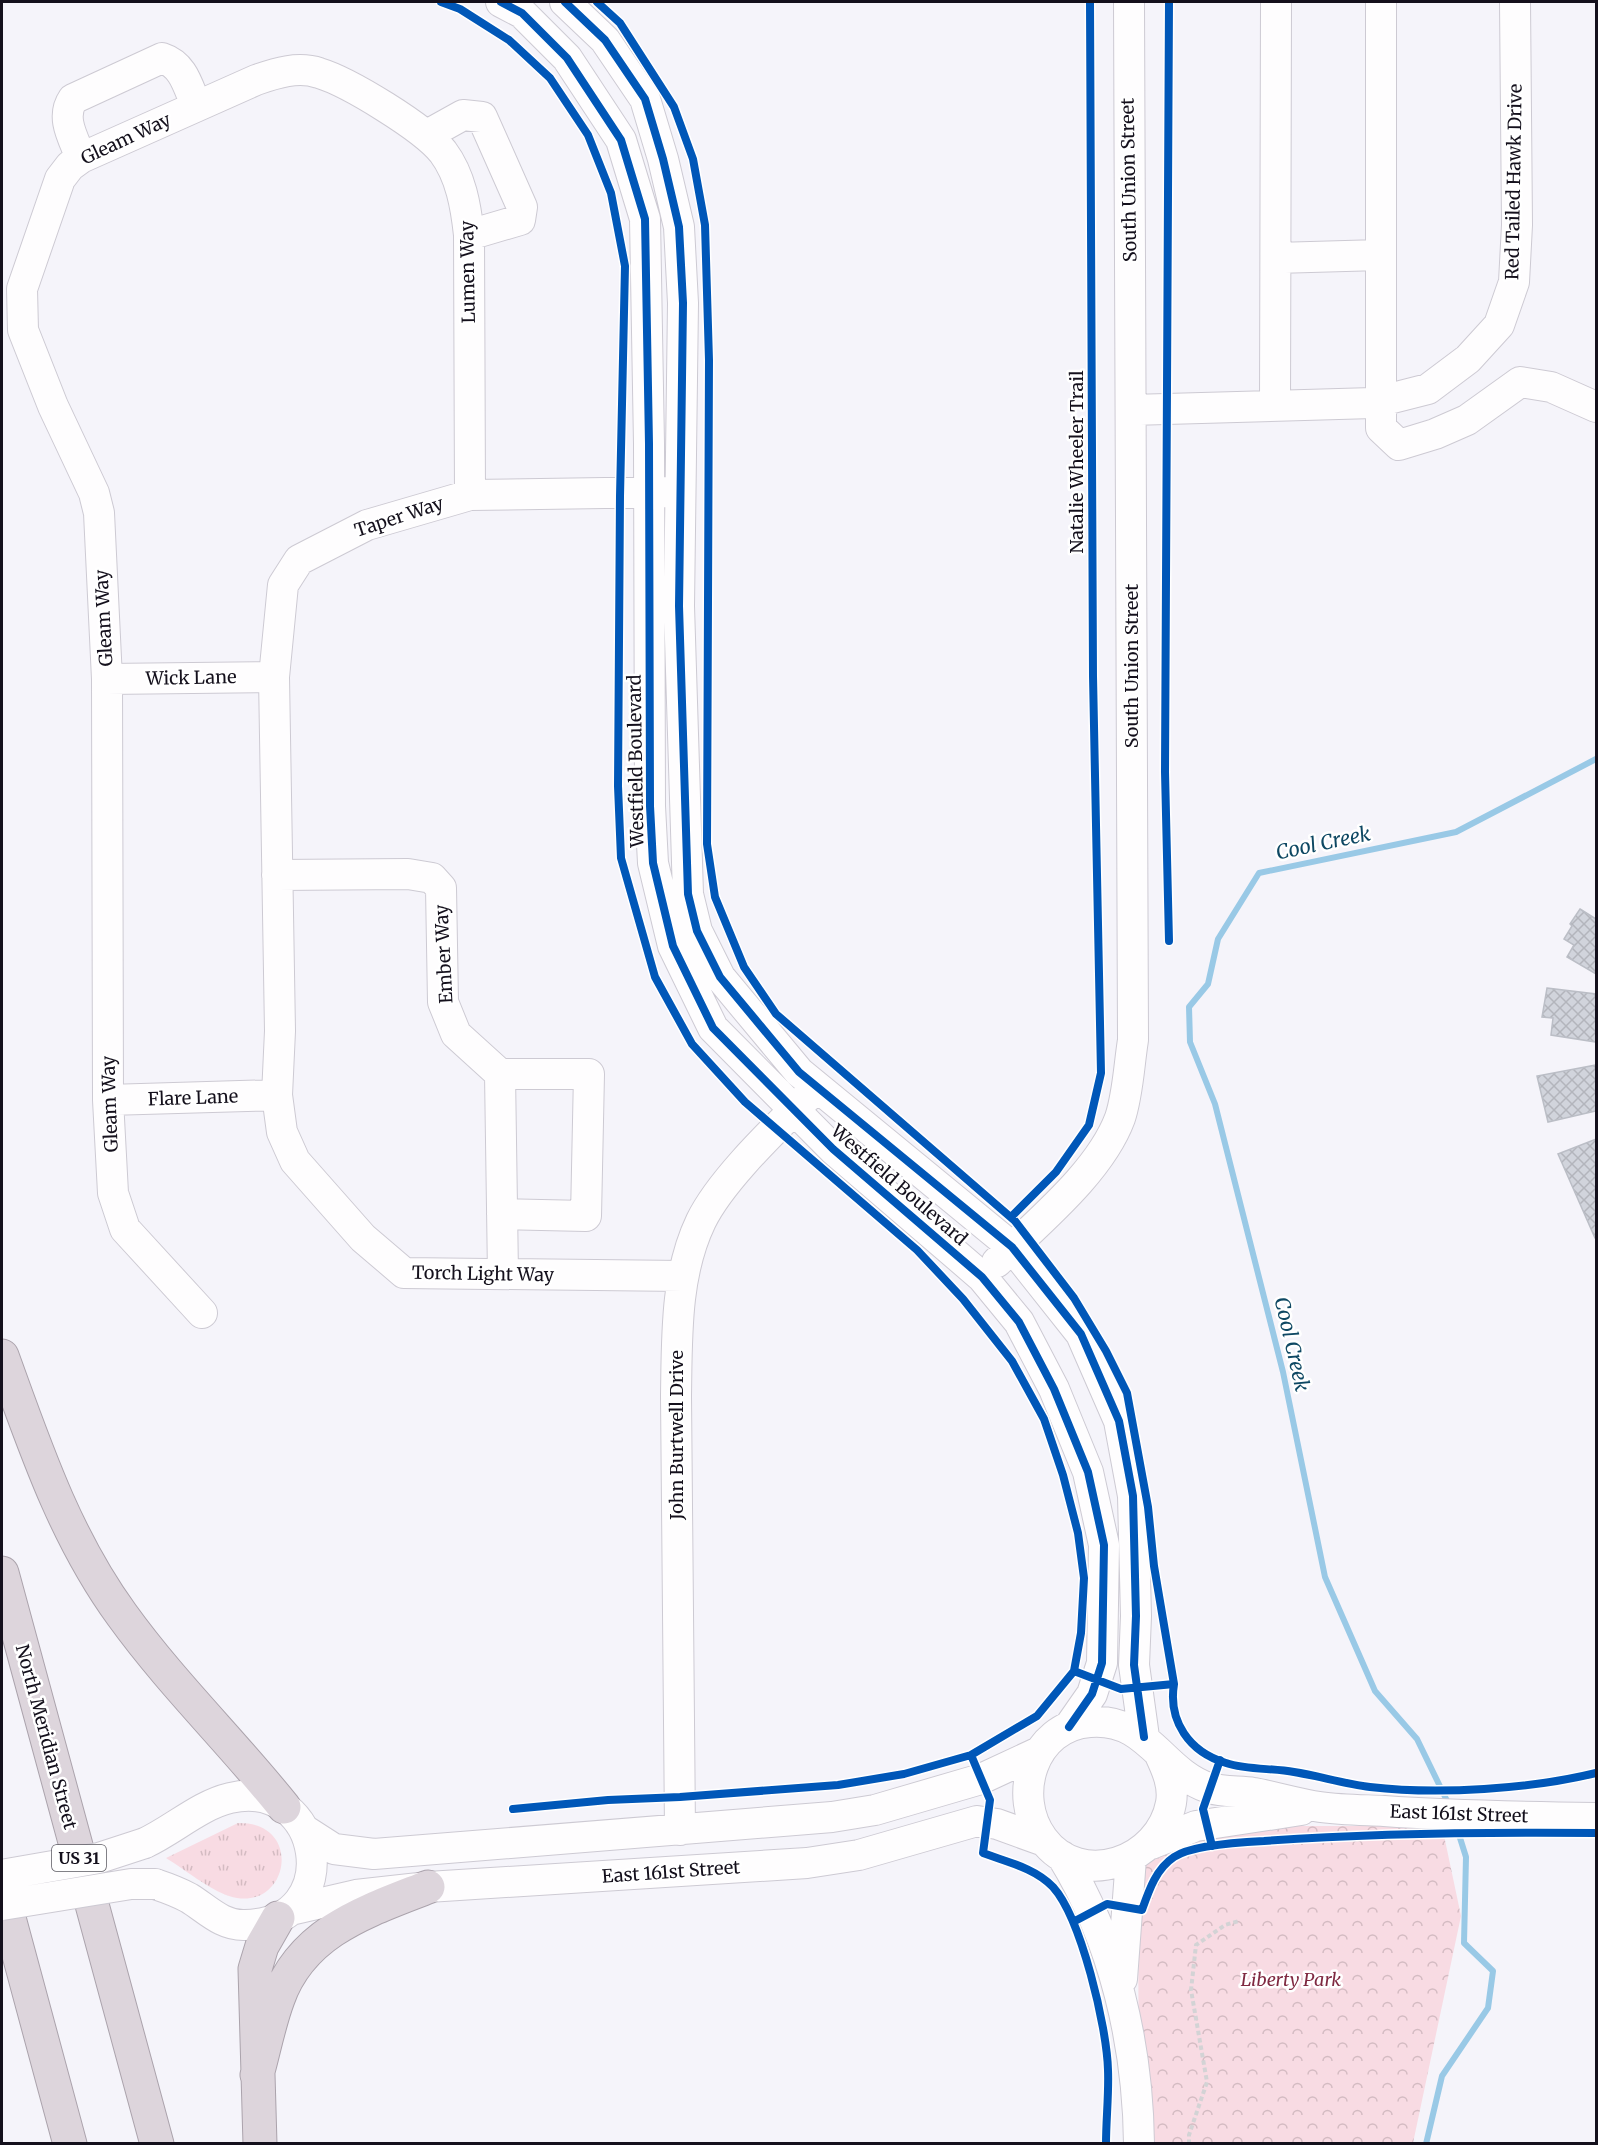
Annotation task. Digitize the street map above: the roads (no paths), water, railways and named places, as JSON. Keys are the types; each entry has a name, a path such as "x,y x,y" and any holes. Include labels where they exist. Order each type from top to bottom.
{"highway":[{"path":"2,1356 50,1488 66,1522 102,1584 149,1650 237,1749 284,1807"},
{"name":"North Meridian Street","path":"2,1573 157,2144"},
{"path":"257,2075 278,1999 288,1978 306,1951 355,1915 429,1887"},
{"path":"2,1892 70,2144"},
{"path":"260,2144 255,1969 262,1946 285,1914"}],"street":[{"name":"Westfield Boulevard","path":"501,2 522,14 567,58 621,140 645,219 650,491 650,806 653,863 673,946 713,1028 833,1149 982,1277 1019,1322 1054,1389 1088,1472 1104,1545 1102,1663 1092,1694 1069,1727"},
{"name":"Westfield Boulevard","path":"565,2 605,40 645,99 663,159 679,227 683,303 679,606 688,894 697,931 720,977 799,1072 1012,1247 1081,1334 1119,1421 1133,1496 1136,1616 1134,1665 1152,1746"},
{"name":"South Union Street","path":"982,1277 1061,1199 1098,1156 1119,1118 1133,1040 1129,2"},
{"path":"1275,406 1276,2"},
{"path":"1381,2 1379,402 1381,428 1400,445 1435,434 1467,420 1520,382 1551,387 1596,407"},
{"name":"Red Tailed Hawk Drive","path":"1131,410 1379,402 1428,389 1468,359 1500,325 1514,282 1517,225 1515,2"},
{"path":"81,158 66,117 68,106 73,99 162,58 172,61 180,68 196,105"},
{"name":"Gleam Way","path":"202,1312 125,1229 113,1193 108,1100 107,679 99,513 94,493 27,345 20,310 21,290 60,179 70,166 81,158 196,105 279,72 298,70"},
{"name":"Lumen Way","path":"298,70 319,73 375,101 427,135 444,154 456,178 466,204 469,235 470,495"},
{"path":"427,135 463,115 482,117 522,207 520,220 469,235"},
{"path":"1276,258 1380,255"},
{"name":"Taper Way","path":"278,875 274,677 283,585 300,560 367,525 470,495 650,491 682,493"},
{"name":"Wick Lane","path":"107,679 274,677"},
{"name":"Ember Way","path":"278,875 408,874 432,878 441,888 443,1002 456,1034 500,1074"},
{"name":"Torch Light Way","path":"278,875 280,1031 278,1095 282,1132 295,1161 363,1238 404,1273 683,1276"},
{"path":"502,1214 586,1216 589,1074 500,1074 502,1214 503,1274"},
{"name":"John Burtwell Drive","path":"680,1830 676,1396 677,1340 683,1276 702,1221 728,1183 794,1109 817,1087"},
{"name":"Flare Lane","path":"108,1100 278,1095"},
{"path":"2,1875 99,1858 145,1843 230,1798 267,1800 284,1807 306,1831 334,1849 374,1854 786,1822 875,1810 981,1779 1039,1752 1069,1727 1088,1722 1108,1722 1127,1727 1152,1746 1170,1777 1171,1801 1164,1824 1141,1851 1108,1865 1084,1864 1053,1848"},
{"name":"East 161st Street","path":"1152,1746 1194,1781 1210,1788 1253,1793 1322,1807 1468,1816 1596,1818"},
{"path":"1039,1752 1029,1774 1026,1797 1032,1820 1053,1848 1093,1912 1122,2000 1139,2108 1139,2144"},
{"name":"East 161st Street","path":"1141,1851 1196,1826 1322,1807"},
{"name":"East 161st Street","path":"2,1905 130,1884 155,1884 190,1899 203,1909 232,1924 262,1923 285,1914 357,1895 429,1887 807,1863 859,1855 977,1821 997,1824 1053,1848"},
{"path":"285,1914 302,1898 314,1869 306,1831"},
{"path":"1122,2000 1123,1940 1141,1851"}],"waterway":[{"name":"Cool Creek","path":"1450,1807 1417,1739 1375,1691 1325,1577 1283,1372 1215,1104 1190,1042 1189,1007 1208,984 1218,939 1259,873 1456,832 1596,759"},
{"name":"Cool Creek","path":"1426,2144 1442,2076 1488,2008 1493,1971 1464,1943 1466,1857 1455,1822"}],"park label":[{"name":"Liberty Park","path":"1291,1980"}]}
